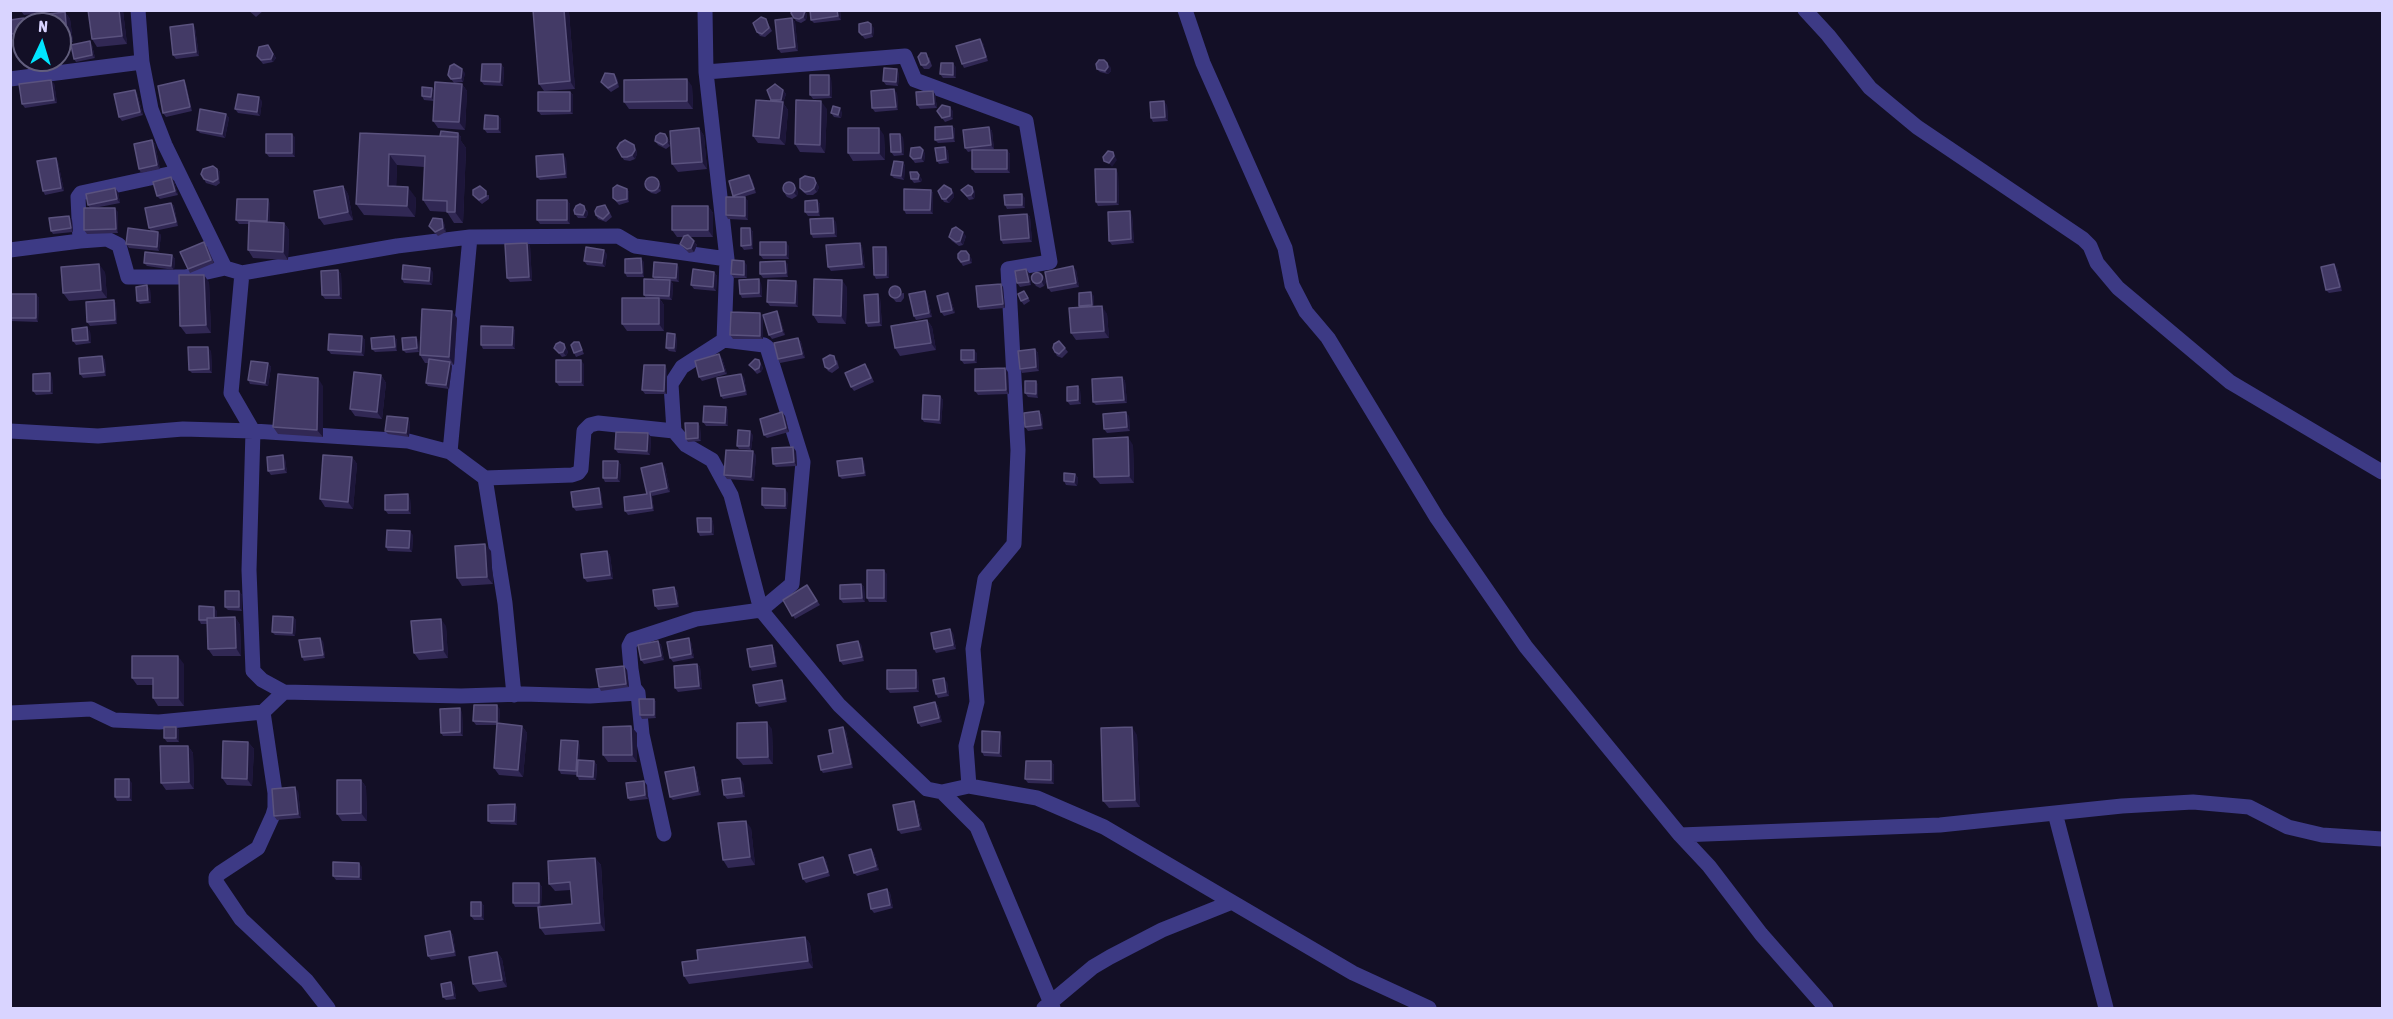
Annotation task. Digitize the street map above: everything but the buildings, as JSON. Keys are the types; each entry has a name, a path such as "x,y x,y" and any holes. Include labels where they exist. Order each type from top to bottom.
{"street":[{"path":"138,10 142,62 151,109 178,172 225,268"},
{"path":"705,10 706,72 728,259 724,340"},
{"path":"1185,10 1203,63 1285,248 1292,285 1306,312 1328,338 1437,518 1526,647 1680,835 1709,866 1761,934 1826,1008"},
{"path":"1805,10 1870,88 1917,127 2083,239 2090,246 2097,263 2118,288 2230,382 2382,471"},
{"path":"706,72 905,56 915,80 1026,121 1050,262 1008,269 1018,450 1014,544 985,579 973,649 977,702 966,746 969,786"},
{"path":"10,79 142,62"},
{"path":"80,240 78,197 81,193 178,172"},
{"path":"14,246 107,239 119,245 128,277 185,277 225,268 242,273 397,246 470,237 618,236 635,246 728,259"},
{"path":"450,452 470,237"},
{"path":"242,273 231,393 253,431 249,570 253,671 262,680 284,692 450,696 590,696 638,693"},
{"path":"664,834 642,734 638,693 634,688 629,646 632,640 696,620 761,610 792,584 803,462 767,347 764,345 724,340 682,367 671,384 674,431 686,445 712,460 731,495 761,610 839,705 927,789 942,792 969,786 1037,798 1104,827 1353,973 1429,1008"},
{"path":"10,431 98,436 183,429 408,441 450,452 485,478 578,473 581,469 584,431 590,425 598,423 674,431"},
{"path":"485,478 505,603 514,695"},
{"path":"10,713 91,709 114,720 159,722 263,712 284,692"},
{"path":"263,712 275,808 258,848 219,873 216,882 240,919 307,981 328,1008"},
{"path":"942,792 977,827 1049,1007 1092,967 1162,930 1232,902"},
{"path":"1680,835 1940,825 2122,806 2193,802 2248,807 2288,827 2310,832 2382,839"},
{"path":"2055,813 2106,1008"}]}
